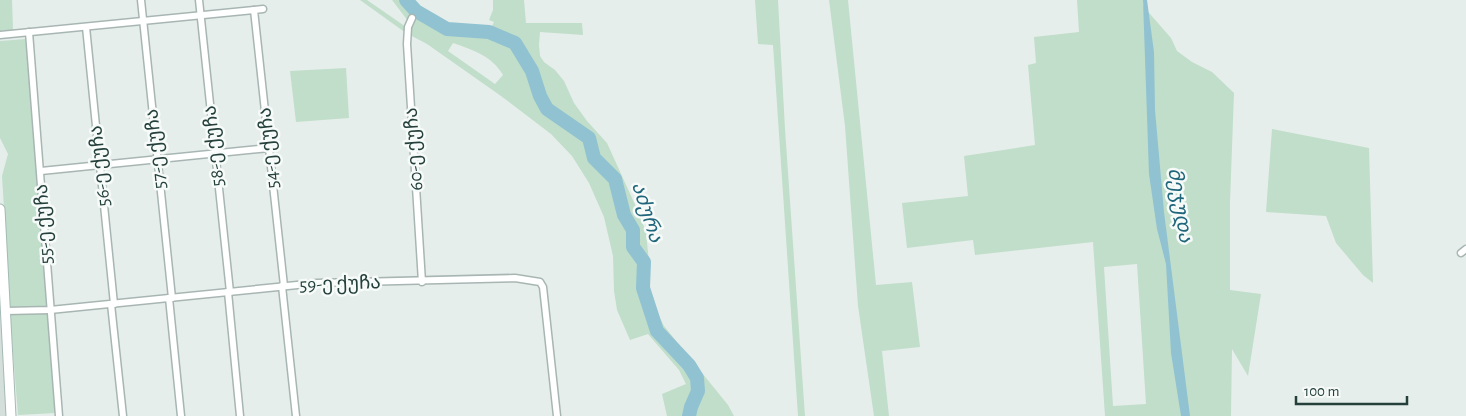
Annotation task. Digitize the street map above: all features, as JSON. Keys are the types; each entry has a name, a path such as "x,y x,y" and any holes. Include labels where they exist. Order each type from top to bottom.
{"main road":[{"path":"0,209 11,416"}],"street":[{"name":"57-ე ქუჩა","path":"141,0 181,416"},
{"name":"58-ე ქუჩა","path":"200,0 240,416"},
{"path":"0,36 263,9"},
{"name":"54-ე ქუჩა","path":"254,10 296,416"},
{"name":"60-ე ქუჩა","path":"412,18 408,27 407,44 422,282"},
{"name":"56-ე ქუჩა","path":"86,27 123,416"},
{"name":"55-ე ქუჩა","path":"29,32 59,416"},
{"path":"41,171 269,148"},
{"name":"59-ე ქუჩა","path":"6,311 50,310 317,283 422,282 515,278 540,282 543,287 557,416"}],"shaded area":[{"path":"0,313 6,391 9,416 0,416"}],"green space":[{"path":"0,0 12,0 13,30 0,31"},
{"path":"360,0 367,0 406,27 406,33"},
{"path":"392,0 404,0 415,13 408,21"},
{"path":"493,0 524,0 526,23 582,23 583,35 540,32 540,56 564,81 574,103 607,143 646,232 649,262 648,282 651,301 664,326 728,405 734,416 667,416 662,394 686,384 679,370 648,334 630,340 617,310 614,291 613,256 604,217 589,183 572,156 551,134 501,96 427,44 410,35 409,28 419,13 447,29 489,32 494,22 489,20 493,10","holes":["453,43 488,58 499,68 503,75 495,84 448,51"]},
{"path":"755,0 778,0 805,416 798,416 773,45 758,44"},
{"path":"829,0 848,0 876,285 912,282 920,347 882,351 889,416 874,416 858,306 845,126"},
{"path":"1077,0 1143,0 1143,6 1171,38 1177,51 1192,62 1212,72 1234,93 1230,202 1230,290 1261,294 1248,376 1232,349 1231,416 1105,416 1093,242 975,255 973,240 907,248 902,203 968,196 964,156 1035,145 1028,65 1036,63 1034,37 1079,32","holes":["1137,264 1146,404 1113,406 1104,267"]},
{"path":"26,39 51,307 10,307 2,176 8,154 0,138 0,41"},
{"path":"346,68 349,118 296,122 290,71"},
{"path":"1272,129 1369,148 1373,283 1363,275 1336,243 1326,216 1266,212"},
{"path":"47,313 56,413 18,415 10,315"}],"water":[{"path":"1143,0 1147,0 1154,52 1155,110 1164,212 1190,416 1181,416 1171,353 1166,264 1157,229 1149,174"}],"waterway":[{"name":"აძურა","path":"406,0 416,11 447,29 489,32 515,43 532,71 540,96 547,109 589,138 594,158 615,179 624,215 633,230 633,247 644,262 643,288 657,331 689,365 697,378 698,391 689,416"}],"water label":[{"name":"მეჯუდა","path":"1180,205"}]}
